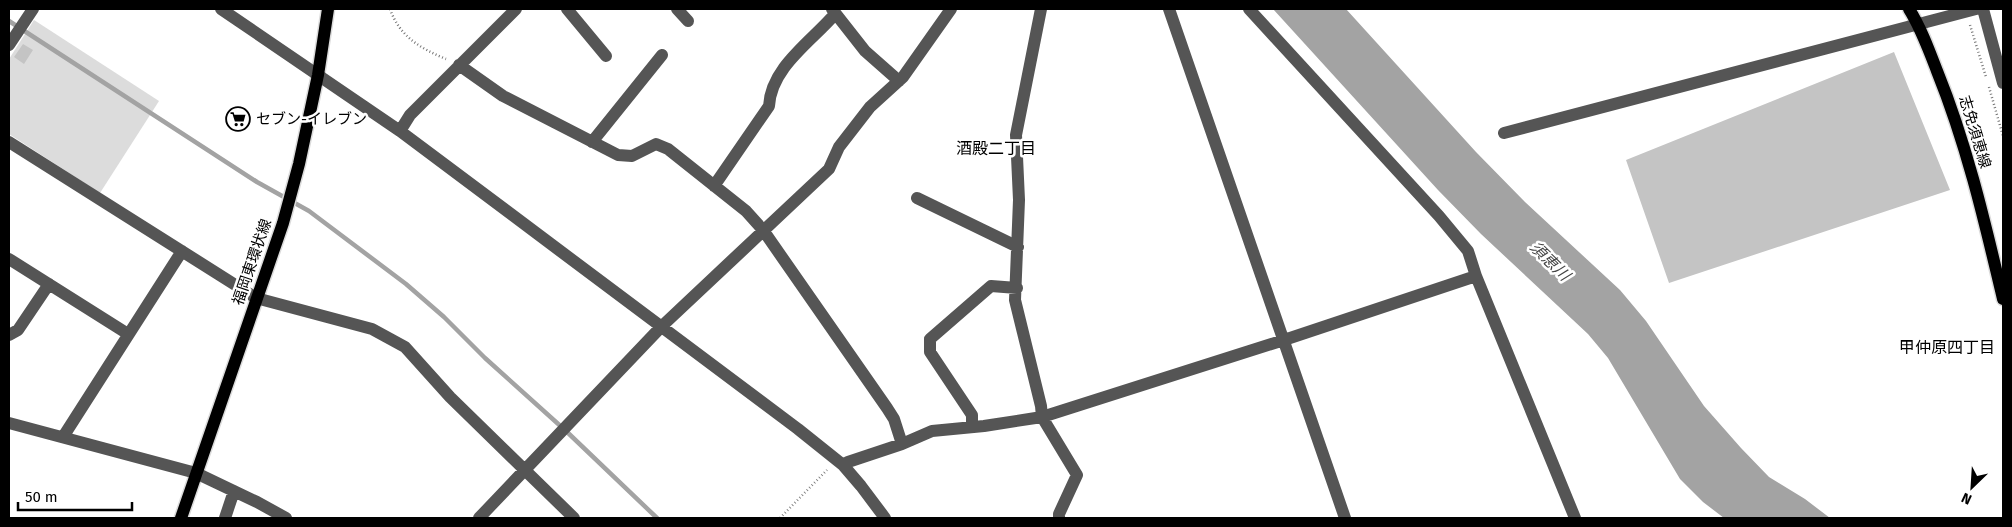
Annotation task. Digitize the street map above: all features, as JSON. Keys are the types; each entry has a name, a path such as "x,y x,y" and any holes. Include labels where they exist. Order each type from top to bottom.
{"main road":[{"name":"福岡東環状線","path":"181,518 283,223 299,164 318,75 328,9"},
{"name":"志免須恵線","path":"1908,9 1918,24 1950,104 1982,211 2003,299"}],"street":[{"path":"9,45 13,29 33,9"},
{"path":"221,9 400,131 783,418 840,462 885,518"},
{"path":"400,131 410,115 516,9"},
{"path":"567,9 606,56"},
{"path":"677,9 688,21"},
{"path":"479,518 525,472 661,327 829,169 839,147 870,107 899,81 951,9"},
{"path":"1041,9 1016,135 1019,200 1017,288 1015,300 1042,406 1042,417 1077,475 1059,514 1059,518"},
{"path":"1169,9 1345,518"},
{"path":"1249,9 1439,216 1468,251 1476,276 1576,518"},
{"path":"1983,9 2003,83"},
{"path":"1504,133 1971,10"},
{"path":"714,186 770,106 770,92 776,78 834,11 865,51 899,81"},
{"path":"592,142 662,55"},
{"path":"458,65 503,96 618,155 632,156 656,144 668,149 746,212 763,230 894,419 902,444"},
{"path":"9,142 256,298 372,329 405,347 450,398 574,518"},
{"path":"917,198 1018,247"},
{"path":"63,437 182,251"},
{"path":"9,258 128,334"},
{"path":"840,462 848,462 902,444 932,431 1042,417 1284,340 1476,276"},
{"path":"9,335 18,330 49,284"},
{"path":"972,427 972,415 930,352 930,339 991,286 1017,288"},
{"path":"9,423 196,473 286,518"},
{"path":"225,518 234,491"}],"path":[{"path":"390,9 400,29 410,39 436,55 458,65"},
{"path":"1971,10 2003,136"},
{"path":"780,518 840,462"}],"shaded area":[{"path":"34,20 159,101 100,193 9,134 9,59"}],"water":[{"name":"須恵川","path":"1273,9 1346,9 1476,152 1525,202 1620,290 1646,321 1704,406 1741,448 1769,477 1805,499 1830,518 1724,518 1703,502 1680,479 1608,358 1588,334 1481,234 1438,190"}],"building":[{"path":"23,44 33,50 24,64 14,57"},
{"path":"1894,52 1950,190 1669,283 1626,160"}],"waterway":[{"path":"9,21 257,182 309,211 406,284 444,317 485,358 566,431 657,518"}],"place":[{"name":"セブン-イレブン","path":"238,119"}],"district":[{"name":"酒殿二丁目","path":"996,148"},
{"name":"甲仲原四丁目","path":"1947,347"}]}
